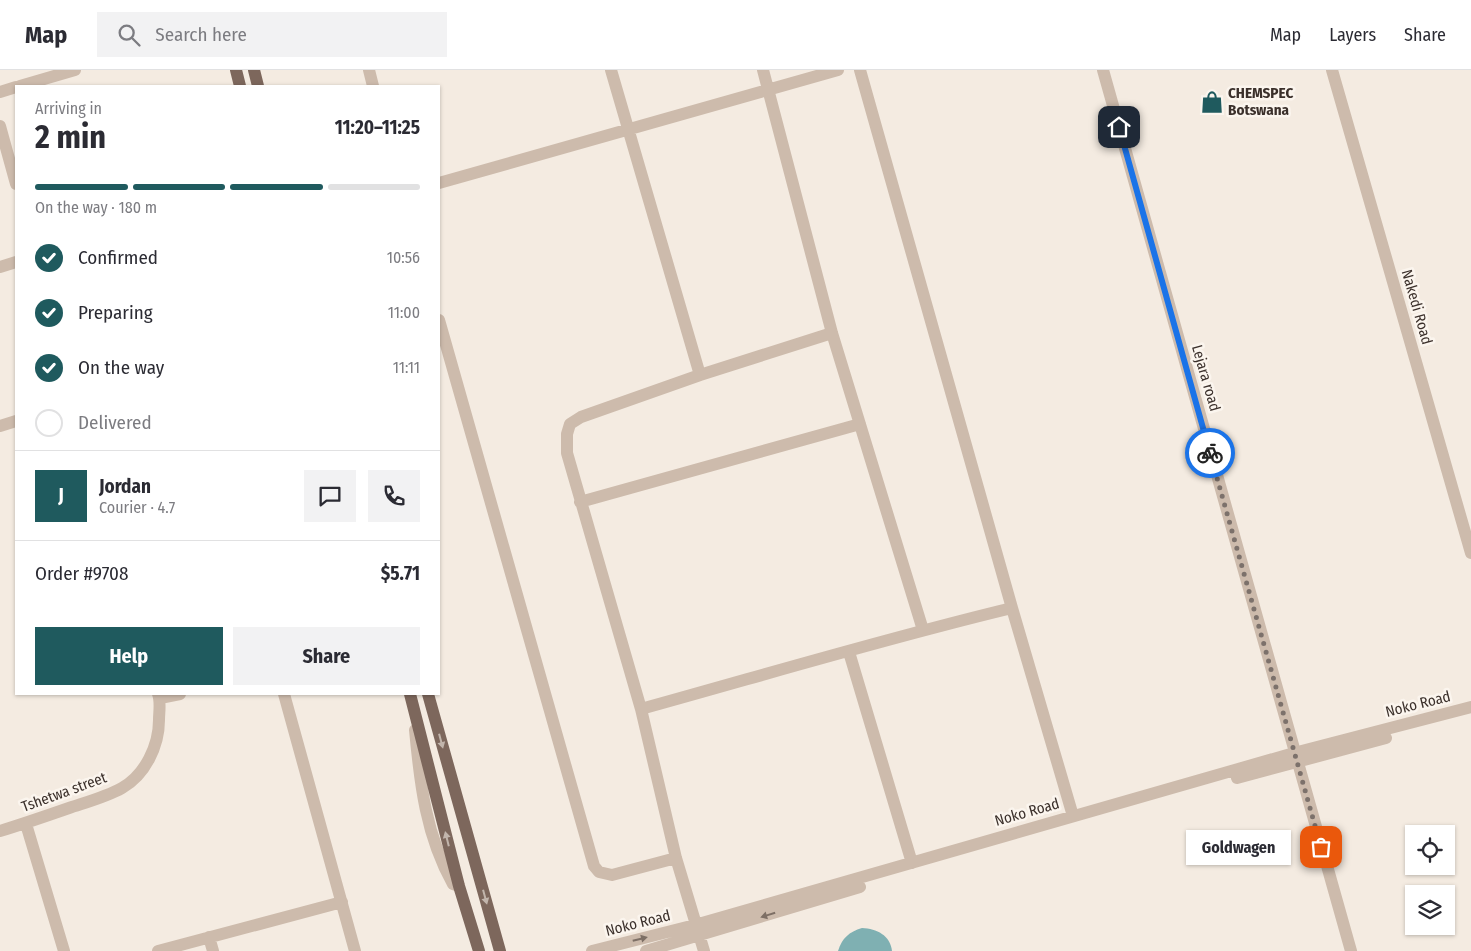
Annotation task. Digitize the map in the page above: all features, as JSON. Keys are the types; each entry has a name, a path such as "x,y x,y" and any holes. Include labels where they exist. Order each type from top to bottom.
{"main road":[{"path":"236,70 240,85"},
{"path":"254,70 258,85"},
{"path":"428,695 500,951"},
{"path":"411,699 459,886 479,951"}],"street":[{"path":"25,85 76,70"},
{"path":"369,70 373,85"},
{"path":"611,70 700,375"},
{"path":"762,70 832,333 923,630"},
{"path":"440,183 628,131 768,88 838,70"},
{"path":"860,70 1012,608 1073,816"},
{"name":"Lejara road","path":"1103,70 1351,951"},
{"name":"Nakedi Road","path":"1332,70 1471,553"},
{"path":"0,92 15,88"},
{"path":"0,126 15,180"},
{"path":"0,267 15,262"},
{"path":"440,324 594,866 598,872 612,875 676,858"},
{"path":"704,951 676,858 641,709 567,453 567,434 570,424 580,416 832,333"},
{"path":"0,426 15,421"},
{"path":"580,502 860,424"},
{"path":"641,709 923,630 1012,608"},
{"path":"849,652 912,863"},
{"path":"284,695 355,951"},
{"name":"Tshetwa street","path":"0,831 26,824 111,794 135,778 147,762 155,746 159,728 159,696"},
{"name":"Noko Road","path":"592,951 697,931 912,863 1073,816 1296,757 1471,707"},
{"path":"652,950 697,931 909,872 1296,757 1471,715"},
{"path":"26,824 64,951"},
{"path":"158,951 342,902"},
{"path":"209,937 213,951"}],"water":[{"path":"862,928 878,931 886,937 892,951 838,951 847,936 853,931"}],"way so far":[{"path":"1210,453 1321,847"}],"place":[{"name":"CHEMSPEC Botswana","path":"1212,102"},
{"name":"Goldwagen","path":"1321,847"}],"route":[{"path":"1119,127 1210,453"}]}
